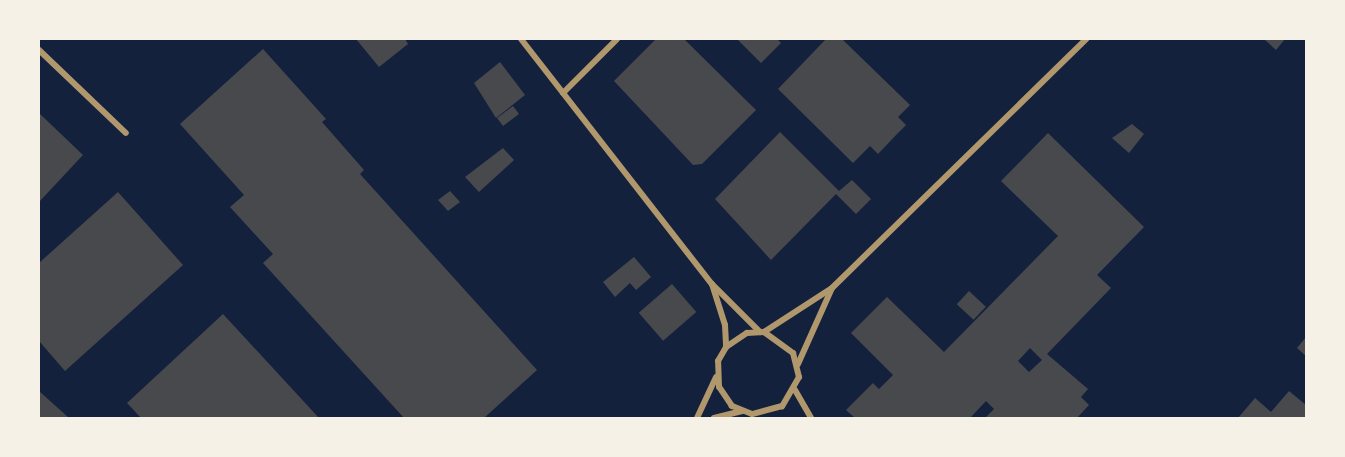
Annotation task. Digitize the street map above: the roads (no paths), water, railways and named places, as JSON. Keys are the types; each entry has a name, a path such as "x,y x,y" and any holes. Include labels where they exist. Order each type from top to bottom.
{"street":[{"path":"521,39 712,284 762,332 786,343 798,364"},
{"path":"563,93 617,39"},
{"path":"726,347 762,332 832,288 1086,39"},
{"path":"39,50 126,133"},
{"path":"697,418 716,377 726,347 725,325 712,284"},
{"path":"811,418 795,390 798,364 832,288"},
{"path":"716,377 724,398 742,411 754,416 773,412 795,390"},
{"path":"714,418 742,411"}]}
